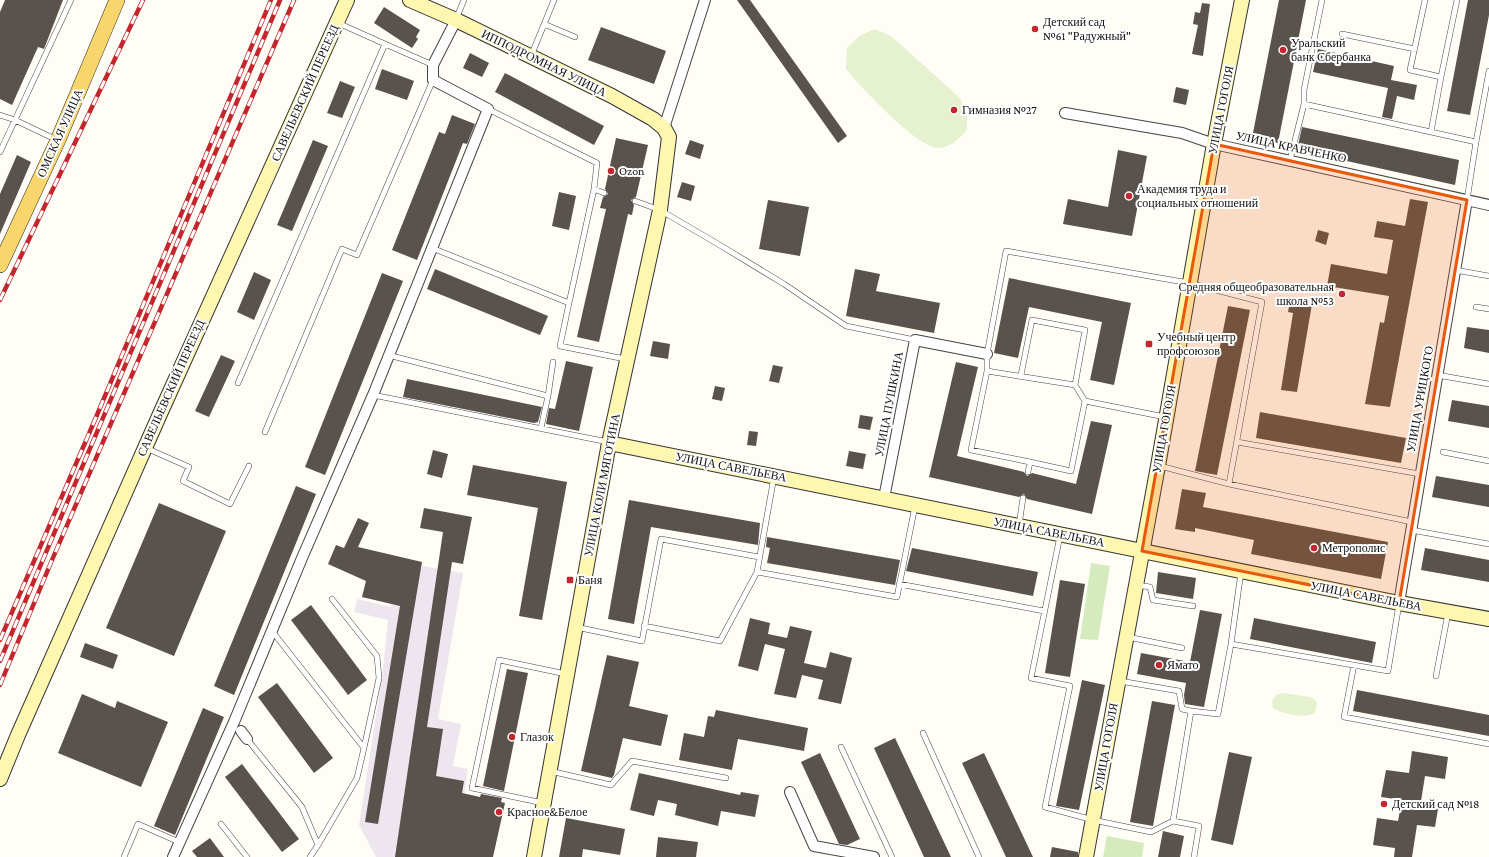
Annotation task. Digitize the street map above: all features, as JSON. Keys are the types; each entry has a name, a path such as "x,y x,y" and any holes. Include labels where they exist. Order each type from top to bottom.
{"main road":[{"name":"ОМСКАЯ УЛИЦА","path":"0,265 58,140 117,0"}],"street":[{"name":"САВЕЛЬЕВСКИЙ ПЕРЕЕЗД","path":"0,779 145,447 347,0"},
{"name":"ИППОДРОМНАЯ УЛИЦА","path":"410,0 456,20 612,96 653,119 667,133"},
{"name":"УЛИЦА КОЛИ МЯГОТИНА","path":"534,857 609,443 660,210 667,133 705,0"},
{"name":"УЛИЦА ГОГОЛЯ","path":"1086,857 1158,466 1214,144 1242,0"},
{"path":"173,857 234,722 372,395 488,109 433,80 433,65 456,20"},
{"name":"УЛИЦА КРАВЧЕНКО","path":"1065,113 1182,133 1214,144 1489,205"},
{"name":"УЛИЦА УРИЦКОГО","path":"1399,603 1467,200"},
{"name":"УЛИЦА ПУШКИНА","path":"884,498 915,340 987,354"},
{"name":"УЛИЦА САВЕЛЬЕВА","path":"609,443 1399,603 1489,619"},
{"path":"790,792 814,846 874,857"}],"lane":[{"path":"0,152 71,0"},
{"path":"456,20 464,0"},
{"path":"531,57 554,0"},
{"path":"1290,160 1304,104 1304,90 1322,0"},
{"path":"1425,0 1410,70 1441,77"},
{"path":"1431,132 1457,0"},
{"path":"337,22 433,65"},
{"path":"544,24 575,36"},
{"path":"1342,34 1415,49"},
{"path":"238,383 385,44"},
{"path":"1467,200 1489,71"},
{"path":"266,432 342,249 357,255 433,80"},
{"path":"1304,104 1476,142"},
{"path":"488,109 597,163 594,189 568,303 560,346 627,359"},
{"path":"0,115 15,120 58,140"},
{"path":"594,189 604,193"},
{"path":"635,201 660,210 784,284 846,326 915,340"},
{"path":"432,248 568,303"},
{"path":"1021,375 1032,320 1085,330 1075,385 1084,401 1071,471 971,450 987,371 987,354 1006,251 1189,283 1262,302 1229,484"},
{"path":"1455,270 1489,276"},
{"path":"1476,307 1489,309"},
{"path":"388,355 548,396"},
{"path":"541,428 553,362"},
{"path":"987,371 1021,375 1075,385"},
{"path":"1437,375 1489,384"},
{"path":"372,395 541,428 609,443"},
{"path":"1084,401 1166,417"},
{"path":"1237,442 1420,474"},
{"path":"145,447 190,467 183,481 230,504 249,466"},
{"path":"1443,452 1489,461"},
{"path":"1028,472 1030,462"},
{"path":"1158,466 1229,484 1489,544"},
{"path":"644,626 720,641 756,572 774,476"},
{"path":"1019,526 1023,498"},
{"path":"756,572 897,597 915,505"},
{"path":"1060,534 1031,678 1070,686 1045,807 1093,820 1151,832 1173,821 1199,826 1194,857"},
{"path":"576,627 642,640 661,539 759,557"},
{"path":"1119,680 1179,691 1182,709 1218,714 1231,644 1242,571"},
{"path":"899,584 1044,611"},
{"path":"1136,585 1150,587 1153,600 1193,606"},
{"path":"310,857 357,778 379,678 377,656 332,598"},
{"path":"1231,644 1388,671 1399,603"},
{"path":"1436,676 1448,612"},
{"path":"272,630 364,748"},
{"path":"1126,637 1182,648"},
{"path":"543,803 472,788 499,660 567,674"},
{"path":"1354,665 1344,717 1489,744"},
{"path":"1173,821 1191,711"},
{"path":"234,722 302,807 318,845"},
{"path":"923,733 979,857"},
{"path":"841,747 892,857"},
{"path":"549,771 611,785 632,761 726,778"},
{"path":"124,857 138,824 179,842"},
{"path":"221,824 247,857"}],"highlighted area":[{"path":"1214,144 1467,200 1399,603 1142,551"}],"shaded area":[{"path":"400,562 463,573 438,719 461,724 453,766 468,769 455,857 376,857 359,825 382,677 388,620 354,612 357,599 391,607"}],"green space":[{"path":"875,29 891,36 959,97 967,113 967,130 948,146 939,148 930,146 904,128 863,89 846,69 847,48 859,36"},
{"path":"1091,563 1110,566 1098,640 1080,639"},
{"path":"1282,693 1311,697 1317,702 1315,713 1300,716 1282,712 1273,708 1272,701 1276,695"},
{"path":"1107,836 1144,843 1142,857 1103,857"}],"building":[{"path":"5,0 63,0 44,49 38,47 12,105 0,99 0,12"},
{"path":"737,0 750,0 847,136 838,143"},
{"name":"Уральский банк Сбербанка","path":"1279,0 1306,0 1278,143 1252,138"},
{"path":"1468,0 1489,0 1489,15 1470,115 1447,111"},
{"path":"1202,3 1210,4 1203,56 1192,54 1198,25 1193,24 1195,12 1200,13"},
{"path":"384,7 420,30 416,37 418,39 412,48 374,23"},
{"path":"601,27 666,51 654,84 588,60"},
{"path":"1318,49 1394,66 1391,80 1417,85 1414,100 1397,96 1392,119 1382,117 1388,88 1313,72"},
{"path":"470,53 489,63 482,77 463,68"},
{"path":"382,69 414,81 407,100 375,89"},
{"path":"505,73 604,126 594,145 495,92"},
{"path":"340,81 355,87 342,118 327,113"},
{"path":"1176,87 1189,90 1186,105 1173,102"},
{"path":"452,115 475,124 467,144 463,143 417,260 392,250 439,132 445,134"},
{"path":"1302,127 1459,160 1455,185 1297,150"},
{"path":"616,138 648,145 636,197 631,200 634,205 632,215 628,214 599,342 577,337 606,209 600,208 603,197 608,194 605,189"},
{"path":"313,140 328,146 292,231 277,225"},
{"path":"690,140 704,145 700,159 685,154"},
{"name":"Академия труда и социальных отношений","path":"1118,150 1147,156 1132,236 1063,224 1068,199 1108,207"},
{"path":"17,155 31,162 0,234 0,194"},
{"path":"682,182 695,186 691,201 677,197"},
{"path":"559,192 576,196 569,230 552,226"},
{"path":"1410,199 1428,202 1390,407 1365,404 1380,322 1384,323 1389,296 1327,286 1331,264 1387,274 1393,240 1374,237 1377,221 1405,226"},
{"path":"768,200 809,207 800,256 759,249"},
{"path":"1318,230 1329,233 1326,245 1315,241"},
{"path":"435,269 548,316 540,335 427,289"},
{"path":"855,269 880,274 876,291 940,303 934,333 846,316"},
{"path":"254,272 271,280 254,320 237,312"},
{"path":"382,273 403,281 325,475 305,467"},
{"path":"1009,278 1131,303 1114,385 1090,380 1102,322 1029,307 1018,358 994,353"},
{"path":"1290,300 1312,304 1297,392 1281,390 1293,313 1288,312"},
{"path":"1228,306 1250,310 1217,475 1195,471"},
{"path":"1467,327 1489,330 1489,353 1464,348"},
{"path":"653,341 670,344 668,359 650,356"},
{"path":"221,355 235,361 209,417 195,411"},
{"path":"566,361 593,367 579,431 546,424 549,408 555,409"},
{"path":"956,362 978,367 957,456 1024,472 1027,476 1032,473 1076,484 1091,421 1112,425 1092,514 1027,499 1024,494 1019,497 929,477"},
{"path":"773,365 783,367 779,383 769,381"},
{"path":"407,379 542,407 538,422 534,423 403,397"},
{"path":"715,386 725,388 722,401 712,399"},
{"path":"1452,400 1489,406 1489,428 1448,421"},
{"path":"1260,412 1406,438 1401,463 1256,438"},
{"path":"860,415 873,417 870,430 858,428"},
{"path":"749,431 758,432 756,446 747,445"},
{"path":"433,450 448,454 442,478 427,474"},
{"path":"849,451 866,454 863,469 846,466"},
{"path":"473,465 567,482 542,620 519,616 538,508 467,495"},
{"path":"1436,476 1489,485 1489,507 1432,497"},
{"path":"296,486 316,494 234,695 214,686"},
{"path":"1182,489 1206,493 1203,507 1388,542 1381,579 1251,554 1254,540 1195,528 1195,532 1175,529"},
{"path":"629,500 760,523 758,545 651,527 634,624 608,619"},
{"path":"159,503 226,531 174,656 106,628"},
{"path":"424,508 472,517 463,564 452,562 427,727 443,729 436,776 464,781 462,793 480,797 481,794 502,798 501,802 505,803 493,857 395,857 443,532 420,528"},
{"path":"358,518 369,523 358,547 422,562 378,824 365,822 400,606 362,597 366,581 328,564 336,545 344,548"},
{"path":"767,537 900,560 895,585 767,563 770,548 766,547"},
{"path":"912,548 1038,572 1033,596 906,571"},
{"path":"1425,548 1489,560 1489,582 1421,570"},
{"path":"1158,572 1196,578 1193,599 1156,593"},
{"path":"1060,580 1085,584 1070,677 1045,673"},
{"path":"311,605 367,680 348,695 291,620"},
{"path":"1200,610 1222,614 1204,707 1185,704 1184,695 1186,683 1137,674 1141,653 1190,662"},
{"path":"750,618 770,623 768,634 787,638 790,626 812,631 804,663 826,668 830,652 852,658 841,704 818,699 823,680 802,675 796,698 774,694 785,649 765,644 758,671 738,666"},
{"path":"1254,618 1376,642 1372,663 1250,639"},
{"path":"85,643 118,655 113,669 80,657"},
{"path":"607,655 639,662 629,706 668,715 661,746 623,738 612,778 581,771"},
{"path":"507,669 528,673 504,791 483,786"},
{"path":"1082,680 1105,685 1079,810 1056,806"},
{"path":"277,683 333,758 314,773 258,697"},
{"path":"1357,690 1489,715 1489,736 1353,711"},
{"path":"82,694 115,708 117,701 168,722 141,787 58,753"},
{"path":"1152,701 1175,705 1153,826 1130,822"},
{"path":"203,708 224,717 175,835 154,826"},
{"path":"716,710 808,728 804,751 738,739 732,770 679,760 684,733 704,737 708,716 714,717"},
{"path":"895,738 951,857 924,857 874,748"},
{"path":"1412,751 1448,757 1445,779 1425,776 1421,801 1439,803 1435,827 1417,825 1412,857 1394,857 1395,848 1373,845 1377,818 1398,821 1402,800 1381,797 1386,770 1409,773"},
{"path":"1229,752 1252,757 1233,845 1211,840"},
{"path":"820,753 860,839 847,845 839,844 801,762"},
{"path":"984,753 1033,857 1006,857 962,763"},
{"path":"242,764 299,839 282,852 225,777"},
{"path":"639,773 740,795 741,792 759,795 755,817 721,811 718,826 675,815 677,804 658,800 654,816 630,810"},
{"path":"566,818 625,829 620,855 583,849 582,857 559,857"},
{"path":"1163,831 1184,836 1180,857 1158,857"},
{"path":"658,837 698,842 696,857 656,857"},
{"path":"210,838 224,857 197,857 192,851"},
{"path":"1052,847 1078,852 1078,857 1050,857"}],"railway":[{"path":"0,300 143,0"},
{"path":"0,640 97,415 271,0"},
{"path":"0,661 280,0"},
{"path":"0,685 52,560 294,0"}],"place":[{"name":"Детский сад №61 \"Радужный\"","path":"1035,29"},
{"name":"Уральский банк Сбербанка","path":"1283,50"},
{"name":"Гимназия №27","path":"954,110"},
{"name":"Ozon","path":"611,171"},
{"name":"Академия труда и социальных отношений","path":"1129,196"},
{"name":"Средняя общеобразовательная школа №53","path":"1342,294"},
{"name":"Учебный центр профсоюзов","path":"1149,344"},
{"name":"Метрополис","path":"1314,548"},
{"name":"Баня","path":"570,580"},
{"name":"Ямато","path":"1159,665"},
{"name":"Глазок","path":"512,737"},
{"name":"Детский сад №18","path":"1384,804"},
{"name":"Красное&Белое","path":"499,812"}]}
